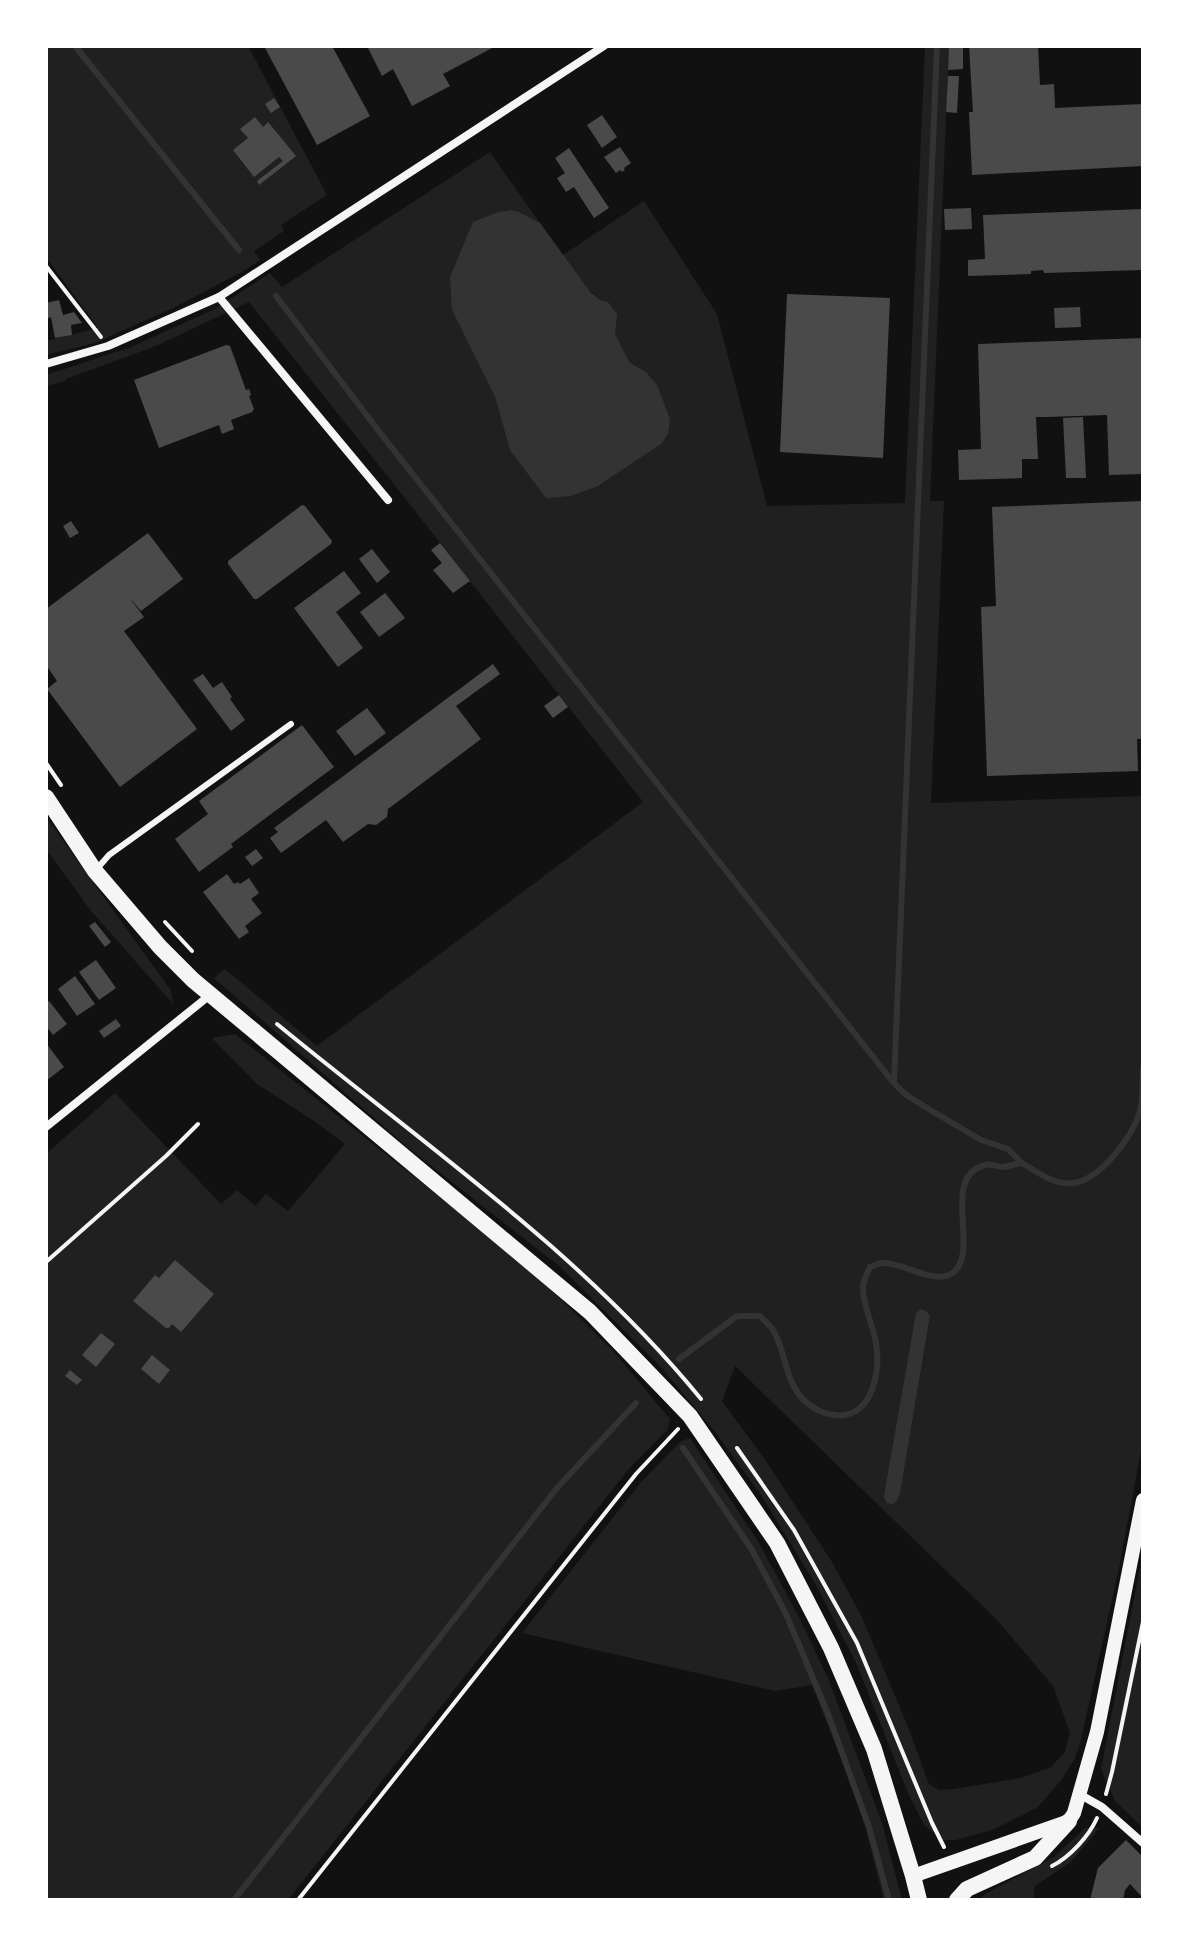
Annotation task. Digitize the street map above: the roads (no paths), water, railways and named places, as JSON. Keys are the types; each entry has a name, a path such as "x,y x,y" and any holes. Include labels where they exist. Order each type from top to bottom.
{"main road":[{"path":"46,797 95,871 160,947 210,995 590,1312 690,1416 777,1543 831,1648 874,1749 919,1900"},
{"path":"957,1900 967,1889 1035,1858 1069,1821"}],"street":[{"path":"46,364 108,346 230,291 604,46"},
{"path":"219,297 388,500"},
{"path":"46,1127 210,995"},
{"path":"913,1876 1069,1821 1074,1813 1097,1732 1143,1500"},
{"path":"1079,1794 1102,1807 1143,1843"}],"lane":[{"path":"95,871 109,855 291,724"}],"waterway":[{"path":"75,46 239,250"},
{"path":"894,1081 937,46"},
{"path":"276,296 381,434 893,1082 905,1094 981,1140 1008,1149 1022,1163"},
{"path":"679,1359 737,1316 760,1316 778,1339 790,1377 806,1402 829,1414 845,1415 855,1411 870,1395 876,1372 877,1349 863,1290 870,1267 890,1263 938,1277 954,1272 961,1261 963,1247 962,1198 965,1184 972,1172 985,1165 1003,1167 1022,1163 1046,1178 1067,1183 1095,1174 1123,1144 1136,1121 1142,1100 1143,1067"},
{"path":"234,1900 557,1488 636,1403"},
{"path":"683,1448 752,1550 786,1614 828,1714 869,1827 889,1900"}]}
